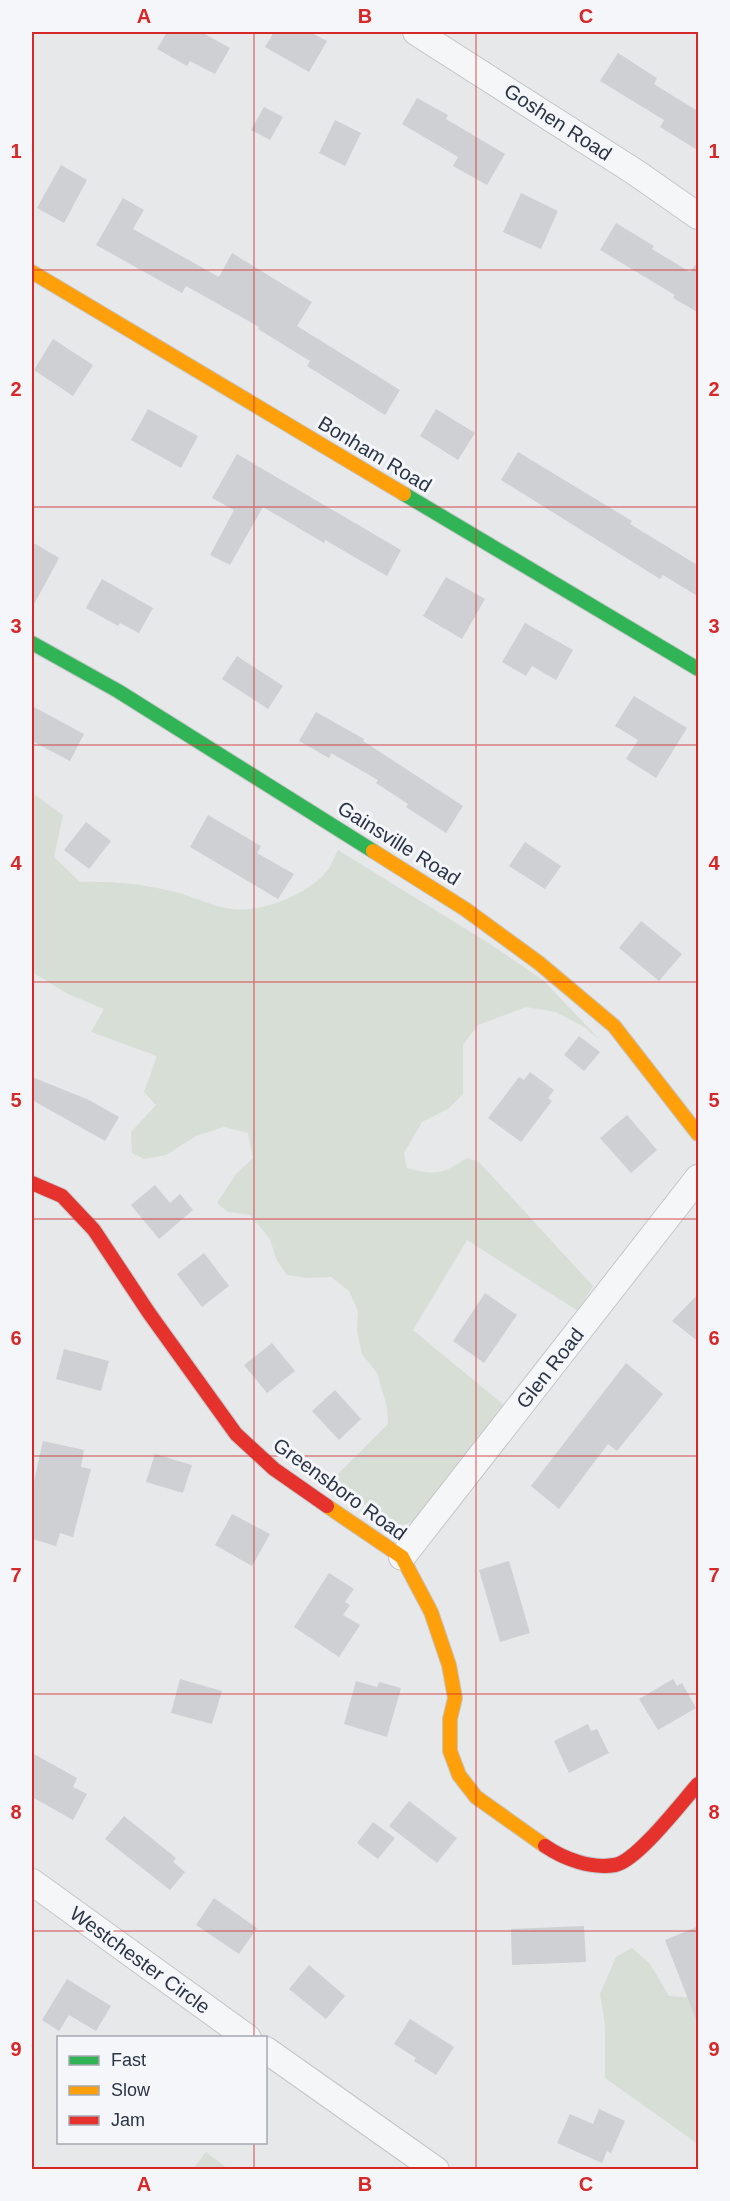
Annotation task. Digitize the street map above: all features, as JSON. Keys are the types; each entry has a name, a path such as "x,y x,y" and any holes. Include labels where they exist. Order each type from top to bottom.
{"street":[{"name":"Goshen Road","path":"416,32 635,172 699,216"},
{"name":"Bonham Road","path":"32,272 699,669"},
{"name":"Gainsville Road","path":"32,643 118,691 210,747 465,909 539,963 614,1026 699,1134"},
{"name":"Glen Road","path":"402,1557 699,1178"},
{"name":"Greensboro Road","path":"32,1183 62,1196 94,1230 236,1434 274,1469 402,1557 431,1612 449,1665 455,1698 450,1719 450,1751 459,1774 476,1797 559,1856 591,1865 617,1865 649,1840 699,1784"},
{"name":"Westchester Circle","path":"32,1882 247,2036"},
{"path":"267,2051 436,2169"}],"shaded area":[{"path":"32,793 63,815 54,857 80,882 137,885 179,893 224,908 257,908 284,900 309,887 327,871 338,850 490,944 543,980 600,1040 584,1027 556,1012 526,1007 478,1025 463,1045 463,1094 448,1109 422,1122 404,1153 407,1168 432,1173 452,1167 467,1158 479,1162 593,1286 578,1311 467,1240 413,1330 505,1406 416,1519 405,1525 389,1523 332,1480 388,1424 387,1407 377,1373 362,1354 357,1331 358,1311 349,1291 331,1277 308,1278 287,1275 276,1259 270,1239 250,1215 228,1212 217,1203 236,1174 253,1158 248,1133 224,1127 196,1136 166,1155 144,1159 132,1153 131,1132 156,1105 144,1092 157,1056 91,1032 104,1009 68,994 32,972"},
{"path":"632,1948 650,1964 669,1996 698,1998 698,2144 605,2078 605,2025 600,1994 616,1957"},
{"path":"206,2152 228,2169 193,2169"}],"building":[{"path":"167,32 201,32 230,48 215,74 190,61 187,66 157,49"},
{"path":"274,32 310,32 327,41 309,72 265,47"},
{"path":"618,53 657,78 654,84 699,112 699,151 660,127 664,120 600,81"},
{"path":"417,98 448,115 446,119 505,154 487,185 453,166 458,157 402,124"},
{"path":"264,107 283,117 270,140 251,130"},
{"path":"335,120 361,133 345,166 319,153"},
{"path":"61,165 87,180 64,223 37,208"},
{"path":"521,193 558,211 541,249 503,232"},
{"path":"123,198 144,210 133,229 219,277 232,253 312,302 297,326 400,390 385,415 307,366 310,361 258,329 259,327 186,286 182,293 96,245"},
{"path":"616,223 654,246 652,249 690,272 699,260 699,313 673,298 675,295 600,250"},
{"path":"53,339 93,365 73,396 34,370"},
{"path":"148,409 198,436 181,468 131,440"},
{"path":"436,409 475,433 458,460 420,436"},
{"path":"518,452 632,521 630,524 699,566 699,597 663,575 660,579 501,480"},
{"path":"237,454 401,550 387,576 263,507 230,565 210,555 234,510 212,498"},
{"path":"32,542 59,558 32,608"},
{"path":"446,577 485,599 462,639 423,616"},
{"path":"102,579 153,608 139,633 120,623 118,626 86,608"},
{"path":"525,623 573,650 556,680 532,666 526,676 502,662"},
{"path":"237,656 283,686 268,709 222,679"},
{"path":"634,696 687,728 656,778 626,759 638,740 615,726"},
{"path":"32,706 84,734 70,761 32,741"},
{"path":"316,712 364,739 363,741 463,806 446,833 406,807 408,804 376,783 378,780 331,753 329,758 299,741"},
{"path":"208,815 261,846 257,853 294,874 278,899 190,847"},
{"path":"86,822 111,841 89,869 64,850"},
{"path":"525,842 561,866 545,889 509,866"},
{"path":"641,921 682,954 659,981 619,948"},
{"path":"579,1036 600,1052 584,1071 564,1055"},
{"path":"530,1072 554,1090 548,1098 552,1101 521,1142 488,1118 519,1077 524,1080"},
{"path":"32,1077 89,1100 119,1117 105,1141 32,1100"},
{"path":"627,1115 657,1150 631,1173 600,1138"},
{"path":"155,1185 170,1203 180,1194 193,1210 159,1239 131,1205"},
{"path":"204,1253 229,1286 202,1307 177,1274"},
{"path":"485,1293 517,1315 484,1363 453,1341"},
{"path":"699,1293 699,1342 672,1321"},
{"path":"272,1343 295,1371 267,1393 244,1365"},
{"path":"64,1349 109,1361 101,1391 56,1379"},
{"path":"626,1363 663,1394 617,1451 608,1444 559,1509 531,1486"},
{"path":"335,1390 361,1419 339,1440 312,1411"},
{"path":"43,1441 84,1450 81,1467 91,1469 73,1537 60,1533 56,1546 32,1539 32,1490"},
{"path":"155,1454 192,1465 183,1493 146,1482"},
{"path":"232,1514 270,1534 252,1566 215,1545"},
{"path":"509,1561 530,1633 500,1642 479,1570"},
{"path":"329,1573 354,1589 345,1602 350,1605 343,1615 360,1625 339,1657 294,1627"},
{"path":"180,1679 222,1691 212,1724 171,1713"},
{"path":"673,1679 677,1686 682,1683 696,1708 658,1730 639,1699"},
{"path":"356,1681 377,1687 379,1682 401,1688 387,1737 344,1724"},
{"path":"588,1724 591,1731 597,1729 609,1753 569,1773 554,1741"},
{"path":"32,1753 77,1778 73,1787 87,1794 73,1820 32,1797"},
{"path":"409,1801 457,1838 437,1863 389,1826"},
{"path":"124,1816 176,1858 173,1862 185,1872 170,1890 105,1839"},
{"path":"373,1822 395,1838 378,1859 357,1843"},
{"path":"214,1898 257,1928 239,1954 196,1925"},
{"path":"584,1926 586,1962 512,1965 511,1929"},
{"path":"699,1926 699,2022 697,2022 665,1940"},
{"path":"309,1965 345,1996 326,2019 289,1989"},
{"path":"67,1979 111,2006 96,2031 69,2015 59,2031 42,2020"},
{"path":"410,2019 454,2047 436,2075 414,2061 416,2058 394,2044"},
{"path":"599,2109 625,2121 611,2153 607,2151 602,2163 557,2143 570,2114 593,2124"}],"traffic: fast":[{"path":"404,494 698,669"},
{"path":"32,643 118,691 373,851"}],"traffic: slow":[{"path":"32,272 404,494"},
{"path":"373,851 465,909 539,963 614,1026 698,1134"},
{"path":"327,1506 402,1557 431,1612 449,1665 455,1698 450,1719 450,1751 459,1775 476,1797 545,1846"}],"traffic: jam":[{"path":"32,1183 62,1196 94,1230 149,1313 236,1434 274,1469 327,1506"},
{"path":"545,1846 578,1862 597,1866 615,1865 624,1861 647,1842 698,1784"}]}
